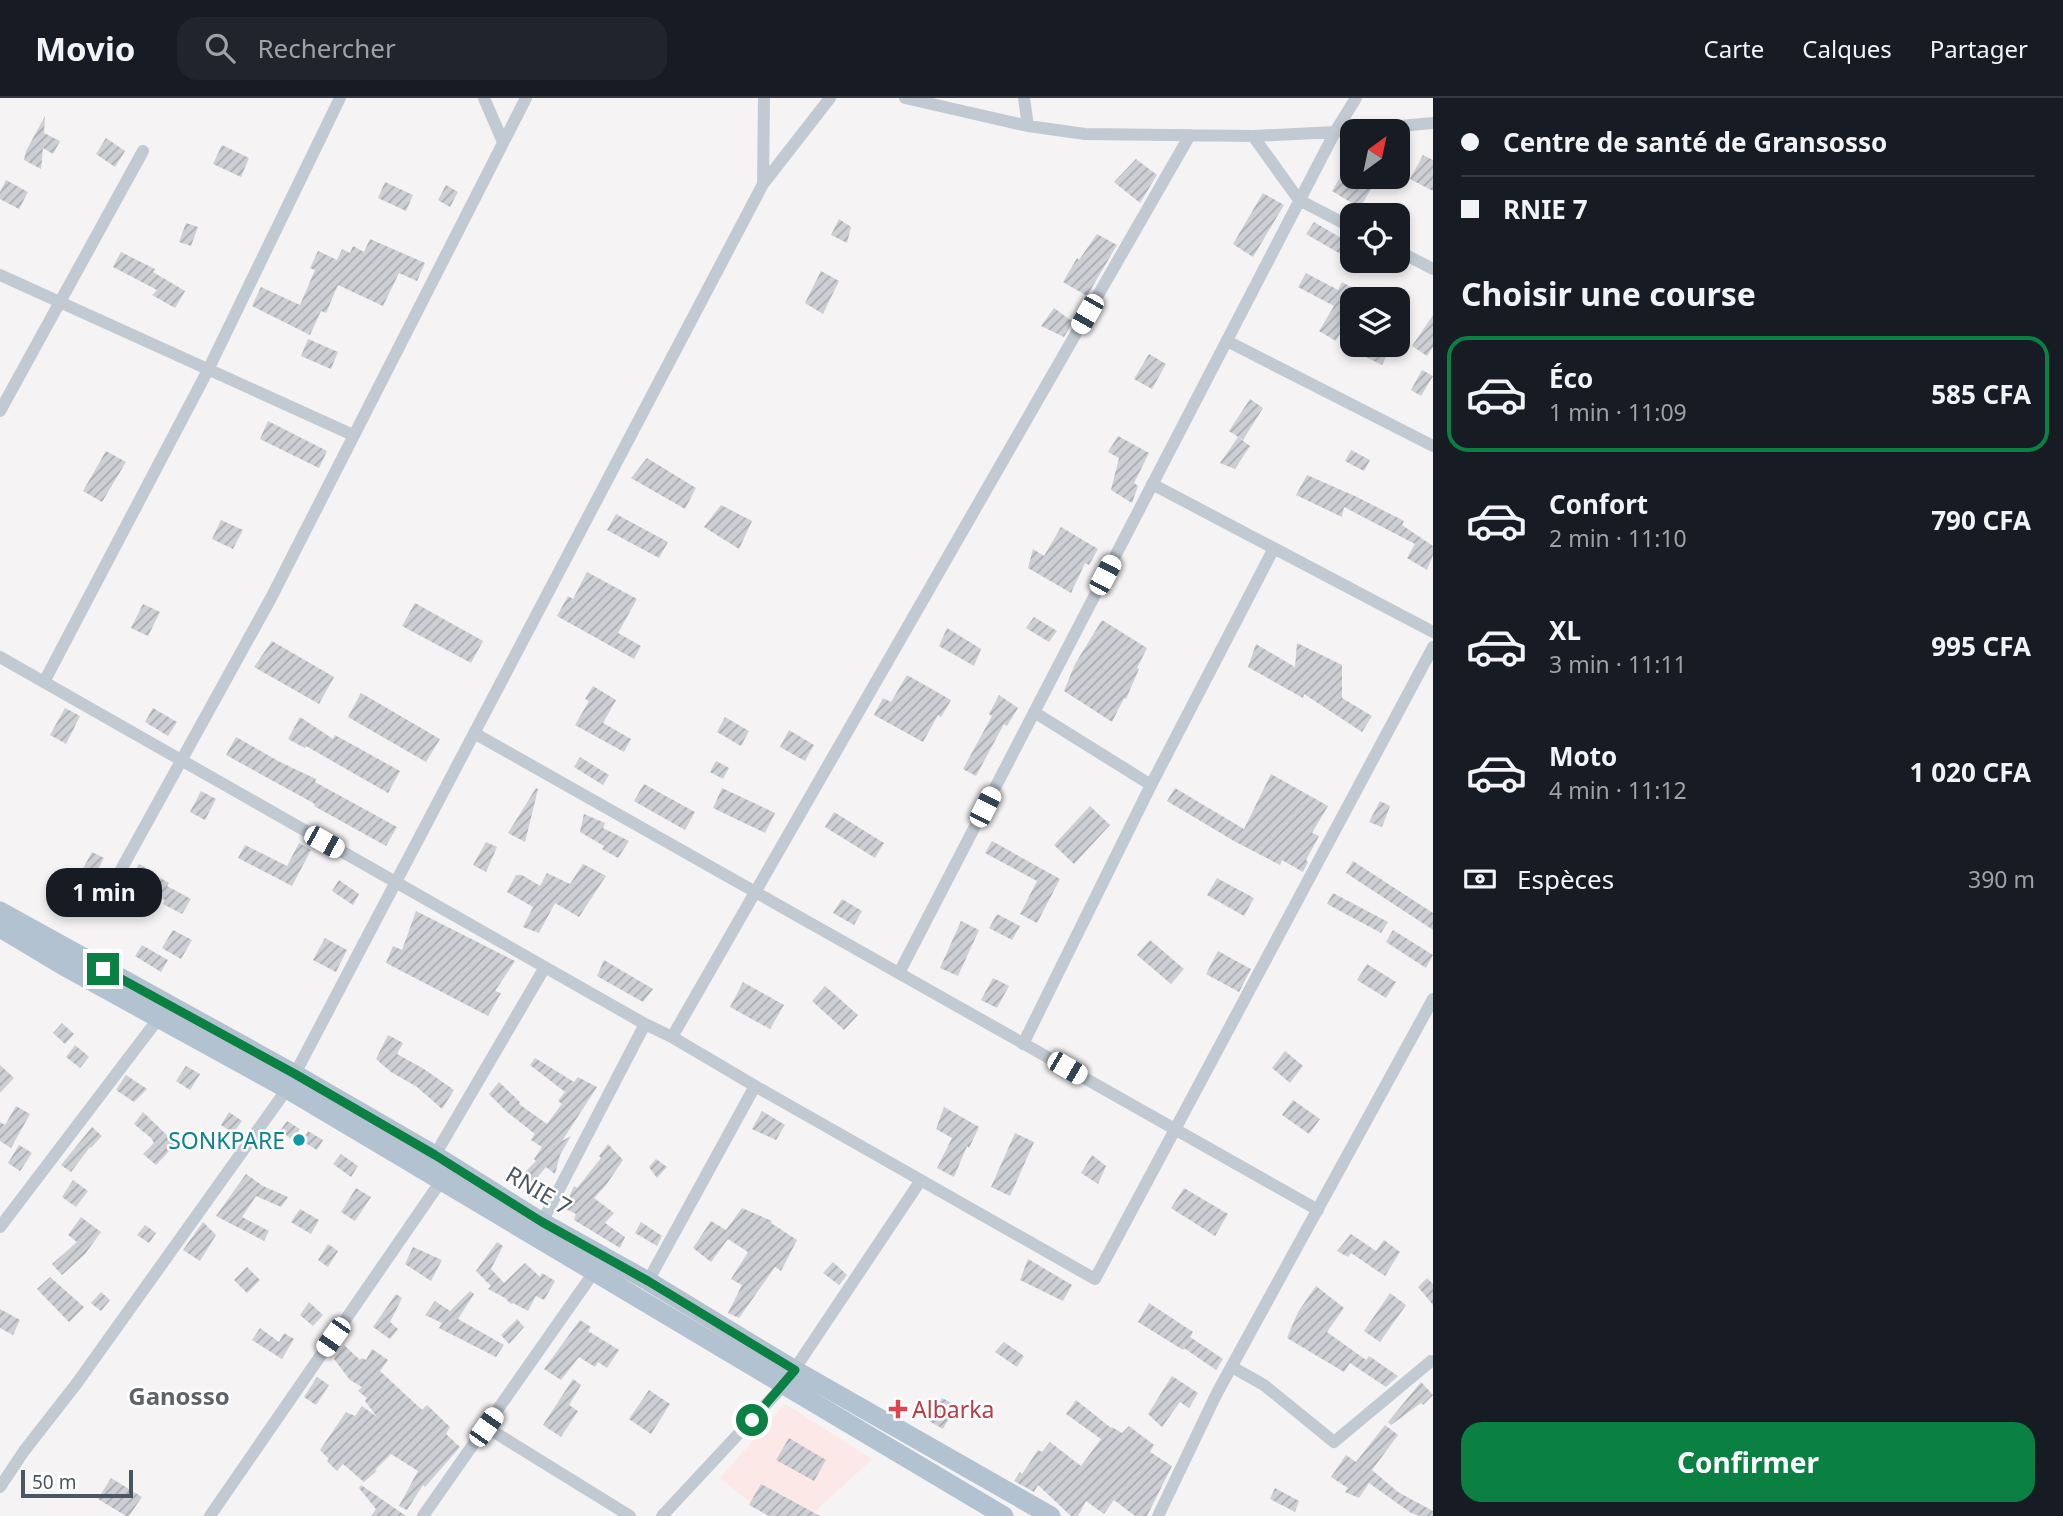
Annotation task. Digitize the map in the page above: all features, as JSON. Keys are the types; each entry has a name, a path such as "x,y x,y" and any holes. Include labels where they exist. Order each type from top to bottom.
{"main road":[{"name":"RNIE 7","path":"0,911 291,1082 441,1181 594,1272 1051,1516"},
{"name":"RNIE 7","path":"0,928 159,1018 435,1155 542,1222 648,1281 789,1378 998,1515"}],"street":[{"path":"44,682 208,370 341,98"},
{"path":"484,98 503,142"},
{"path":"107,895 271,598 526,98"},
{"path":"763,184 764,98"},
{"path":"0,1487 291,1082 763,184 830,98"},
{"path":"905,98 1028,126 1085,134 1253,136 1433,123"},
{"path":"1024,98 1028,126"},
{"path":"899,973 1299,200 1356,98"},
{"path":"672,1037 1190,135"},
{"path":"1253,136 1299,200 1340,221"},
{"path":"0,411 143,150"},
{"path":"1410,257 1433,269"},
{"path":"0,275 353,436"},
{"path":"1227,341 1433,446"},
{"path":"1152,484 1433,632"},
{"path":"1023,1044 1151,785 1274,548"},
{"path":"0,657 1095,1279 1433,647"},
{"path":"1034,712 1151,785"},
{"path":"474,733 1318,1210"},
{"path":"435,1155 545,967"},
{"path":"1158,1516 1232,1367 1432,1005"},
{"path":"0,1227 159,1018"},
{"path":"542,1222 645,1024"},
{"path":"648,1281 755,1086"},
{"path":"662,1516 789,1378 921,1180"},
{"path":"210,1516 441,1181"},
{"path":"423,1516 594,1272"},
{"path":"1232,1367 1264,1385 1334,1442 1431,1361"},
{"path":"486,1427 629,1516"}],"shaded area":[{"path":"785,1404 872,1459 810,1516 767,1516 720,1478"}],"building":[{"path":"45,116 44,133 60,141 53,154 43,148 41,169 24,160"},
{"path":"106,138 125,151 115,167 96,154"},
{"path":"222,145 249,158 241,177 213,164"},
{"path":"1423,155 1433,160 1433,191 1410,179"},
{"path":"1136,159 1157,175 1140,203 1114,182"},
{"path":"1340,177 1340,189 1371,189 1363,203 1352,203 1332,191"},
{"path":"6,180 28,192 19,209 0,199 0,192"},
{"path":"385,182 413,195 406,211 378,198"},
{"path":"446,185 458,192 450,207 438,200"},
{"path":"1263,193 1284,205 1253,257 1233,244"},
{"path":"839,219 851,227 847,243 831,235"},
{"path":"1314,222 1340,237 1340,254 1306,234"},
{"path":"186,223 198,227 191,246 179,242"},
{"path":"1097,234 1117,245 1087,296 1063,282 1077,258 1079,260"},
{"path":"370,239 425,263 417,281 399,273 383,306 338,285 326,313 321,311 310,335 252,306 261,287 300,305 315,270 310,268 318,251 337,260 342,249 350,253 353,246 364,252"},
{"path":"121,252 155,269 153,272 185,291 175,308 152,295 157,290 113,267"},
{"path":"821,271 839,281 823,314 805,303"},
{"path":"1306,273 1338,290 1342,282 1351,287 1340,287 1340,334 1336,341 1319,331 1334,306 1298,287"},
{"path":"1054,308 1073,322 1064,337 1041,326"},
{"path":"1433,315 1433,347 1427,356 1412,346"},
{"path":"308,339 338,352 331,369 301,356"},
{"path":"1149,354 1166,364 1152,389 1134,379"},
{"path":"1366,357 1386,357 1382,365"},
{"path":"1422,370 1433,376 1421,396 1411,390"},
{"path":"1250,399 1263,408 1243,440 1229,431"},
{"path":"268,421 327,451 319,468 260,439"},
{"path":"1118,436 1149,453 1134,483 1138,486 1132,503 1111,490 1119,458 1108,452"},
{"path":"1238,437 1250,446 1235,469 1220,463"},
{"path":"1351,450 1370,460 1364,471 1345,461"},
{"path":"106,451 126,462 102,502 83,491"},
{"path":"647,458 696,488 685,509 631,478"},
{"path":"1307,475 1404,521 1402,525 1433,546 1433,555 1427,570 1407,558 1415,544 1344,507 1342,517 1296,495"},
{"path":"721,505 752,521 739,549 704,527"},
{"path":"616,514 668,542 659,558 607,530"},
{"path":"221,520 243,530 233,549 212,539"},
{"path":"1061,527 1098,549 1089,565 1085,563 1071,593 1028,568 1033,549 1044,556"},
{"path":"587,572 637,599 618,633 641,646 634,659 557,616 568,596 573,599"},
{"path":"415,603 483,641 471,663 402,626"},
{"path":"143,604 160,612 148,636 131,628"},
{"path":"1034,617 1057,631 1049,642 1026,628"},
{"path":"1102,620 1147,648 1126,699 1124,698 1112,722 1064,691 1075,664"},
{"path":"947,628 981,649 974,666 939,646"},
{"path":"272,641 334,677 319,704 254,667"},
{"path":"1297,643 1342,665 1342,698 1372,716 1362,732 1304,694 1303,698 1248,667 1256,644 1295,667"},
{"path":"907,675 951,700 941,717 938,715 923,742 874,715 883,698 891,702"},
{"path":"593,686 616,700 603,723 631,739 624,752 575,725 589,701 585,699"},
{"path":"361,693 440,739 426,762 348,717"},
{"path":"999,695 1018,708 1007,726 1004,724 976,776 963,769 992,716 989,714"},
{"path":"65,708 80,716 66,744 50,735"},
{"path":"153,708 177,722 168,736 145,722"},
{"path":"300,717 333,739 335,735 400,771 388,793 306,746 305,748 288,739"},
{"path":"725,717 749,731 741,746 717,732"},
{"path":"789,730 814,745 805,761 780,747"},
{"path":"236,737 316,779 315,782 397,827 386,846 226,755"},
{"path":"580,757 609,775 603,785 574,767"},
{"path":"716,761 729,768 723,779 710,772"},
{"path":"1271,774 1328,806 1312,833 1319,836 1306,860 1308,862 1303,872 1282,860 1280,865 1234,841 1167,801 1175,788 1244,829"},
{"path":"644,784 695,812 685,830 634,801"},
{"path":"536,788 538,789 525,842 508,833"},
{"path":"722,788 775,813 765,833 713,808"},
{"path":"201,791 216,799 205,820 190,812"},
{"path":"1380,801 1390,806 1382,827 1369,822"},
{"path":"1090,806 1110,825 1074,864 1054,845"},
{"path":"834,812 884,843 875,858 825,827"},
{"path":"584,814 605,823 603,828 629,841 618,858 580,832"},
{"path":"992,841 1060,879 1037,923 1020,914 1037,881 985,853"},
{"path":"486,842 497,847 486,872 473,865"},
{"path":"299,843 311,850 292,886 238,858 245,845 287,866"},
{"path":"92,852 104,858 81,901 69,895"},
{"path":"1353,861 1433,913 1433,930 1346,873"},
{"path":"139,864 169,883 167,886 191,899 182,914 163,904 165,900 142,887 128,911 114,903"},
{"path":"583,864 606,876 579,917 555,903 539,933 523,927 533,907 507,892 516,875 522,875 540,886 547,873 570,884"},
{"path":"1217,878 1254,898 1244,916 1207,895"},
{"path":"339,880 359,894 353,905 332,891"},
{"path":"1333,893 1388,922 1381,933 1327,904"},
{"path":"842,899 862,911 854,925 833,913"},
{"path":"416,911 515,961 495,991 501,993 488,1016 386,963 393,946 402,950"},
{"path":"997,914 1020,926 1012,940 989,928"},
{"path":"961,921 979,930 958,976 940,968"},
{"path":"173,930 192,940 181,959 162,948"},
{"path":"1393,930 1433,955 1426,968 1386,942"},
{"path":"325,938 347,950 336,972 313,960"},
{"path":"1150,940 1184,969 1171,984 1137,955"},
{"path":"142,945 168,960 161,972 135,956"},
{"path":"1218,951 1251,969 1239,992 1206,974"},
{"path":"604,960 653,989 643,1002 597,976"},
{"path":"1367,964 1396,982 1386,998 1357,980"},
{"path":"993,978 1009,986 997,1008 981,1000"},
{"path":"743,982 784,1005 770,1029 730,1007"},
{"path":"825,986 858,1015 844,1030 812,1001"},
{"path":"62,1023 74,1034 65,1044 53,1033"},
{"path":"388,1035 403,1043 397,1054 454,1090 442,1109 417,1087 391,1072 376,1059"},
{"path":"75,1045 89,1057 80,1068 66,1057"},
{"path":"1285,1051 1303,1066 1290,1083 1272,1068"},
{"path":"535,1058 574,1082 578,1077 597,1087 562,1141 571,1136 560,1155 555,1174 546,1167 532,1183 521,1176 536,1161 534,1159 542,1147 531,1140 535,1134 489,1094 499,1082 519,1104 547,1124 562,1104 558,1101 565,1092 530,1065"},
{"path":"0,1065 14,1078 0,1093"},
{"path":"186,1066 200,1074 190,1090 176,1081"},
{"path":"126,1075 147,1089 134,1102 116,1090"},
{"path":"1293,1100 1320,1119 1309,1134 1282,1115"},
{"path":"16,1106 30,1114 11,1148 0,1141 0,1122 5,1125"},
{"path":"944,1107 979,1127 969,1148 967,1146 954,1177 937,1168 952,1138 936,1129"},
{"path":"762,1111 785,1125 776,1140 752,1129"},
{"path":"143,1112 176,1144 156,1165 143,1154 154,1143 134,1124"},
{"path":"229,1112 242,1121 233,1133 221,1125"},
{"path":"287,1121 300,1129 293,1140 280,1131"},
{"path":"92,1127 102,1136 71,1172 61,1165"},
{"path":"308,1131 323,1140 317,1150 302,1141"},
{"path":"1015,1133 1034,1142 1010,1196 991,1187"},
{"path":"608,1144 623,1160 594,1198 614,1213 605,1223 625,1237 620,1248 574,1220 576,1214 564,1208 574,1186 577,1188 601,1158 599,1156"},
{"path":"19,1145 32,1153 20,1171 8,1163"},
{"path":"341,1154 358,1166 351,1177 333,1164"},
{"path":"1092,1155 1106,1166 1098,1184 1081,1173"},
{"path":"656,1159 667,1167 657,1178 649,1167"},
{"path":"246,1174 263,1186 288,1197 281,1207 256,1196 242,1217 269,1231 264,1241 216,1216"},
{"path":"73,1180 88,1191 76,1207 62,1197"},
{"path":"356,1188 371,1197 355,1221 341,1212"},
{"path":"1184,1188 1228,1214 1215,1236 1171,1208"},
{"path":"742,1208 772,1221 771,1223 797,1240 781,1271 775,1267 739,1318 728,1313 742,1285 731,1279 748,1252 728,1239 711,1262 693,1248 711,1221 726,1230"},
{"path":"300,1209 319,1220 311,1234 291,1222"},
{"path":"81,1217 101,1232 85,1254 62,1275 52,1264 77,1242 68,1235"},
{"path":"203,1222 216,1235 200,1261 183,1250"},
{"path":"641,1222 662,1236 657,1246 635,1233"},
{"path":"145,1225 156,1233 149,1243 137,1235"},
{"path":"1351,1234 1376,1251 1384,1240 1400,1252 1385,1276 1351,1253 1348,1257 1337,1251"},
{"path":"497,1242 503,1246 491,1269 504,1283 525,1263 540,1277 542,1273 555,1281 544,1300 536,1296 528,1311 488,1289 491,1286 476,1271"},
{"path":"328,1244 338,1251 328,1267 318,1260"},
{"path":"413,1247 442,1260 431,1281 405,1264"},
{"path":"1028,1259 1072,1285 1063,1301 1020,1280"},
{"path":"833,1262 847,1275 839,1285 823,1273"},
{"path":"247,1267 260,1280 247,1293 234,1280"},
{"path":"50,1277 84,1307 69,1322 37,1289"},
{"path":"1427,1278 1433,1284 1433,1305 1418,1287"},
{"path":"1316,1286 1344,1308 1327,1332 1366,1360 1369,1356 1398,1376 1386,1387 1350,1363 1344,1372 1287,1338 1298,1312"},
{"path":"470,1291 474,1294 458,1319 504,1345 496,1357 439,1328 442,1323 425,1315 435,1301 450,1311"},
{"path":"101,1292 110,1300 101,1311 91,1303"},
{"path":"1390,1293 1406,1305 1380,1342 1364,1331"},
{"path":"396,1294 402,1298 390,1322 398,1329 390,1339 373,1327"},
{"path":"309,1302 323,1315 313,1326 300,1315"},
{"path":"1149,1303 1193,1332 1190,1337 1223,1359 1216,1370 1138,1322"},
{"path":"0,1309 20,1320 13,1335 0,1328"},
{"path":"517,1319 524,1327 509,1344 501,1335"},
{"path":"580,1320 591,1327 588,1331 619,1350 607,1368 598,1362 595,1367 579,1357 561,1380 544,1369"},
{"path":"260,1328 279,1342 284,1333 294,1339 282,1359 252,1340"},
{"path":"1004,1342 1024,1356 1017,1367 995,1352"},
{"path":"344,1345 360,1360 366,1360 372,1349 388,1360 380,1371 422,1410 427,1405 450,1427 446,1434 460,1447 425,1487 423,1485 407,1510 399,1506 418,1471 391,1454 364,1482 343,1464 337,1471 320,1450 346,1412 355,1416 362,1406 377,1417 365,1401 367,1398 358,1391 362,1387 350,1380 334,1359"},
{"path":"1172,1376 1198,1393 1189,1408 1180,1402 1162,1427 1148,1414"},
{"path":"317,1377 329,1385 316,1405 304,1397"},
{"path":"573,1379 581,1385 569,1405 578,1411 561,1437 543,1425"},
{"path":"1421,1382 1433,1395 1423,1405 1421,1403 1391,1425 1388,1422"},
{"path":"649,1390 670,1404 651,1434 629,1419"},
{"path":"942,1398 956,1405 943,1429 929,1421"},
{"path":"1076,1400 1111,1428 1122,1433 1129,1426 1154,1445 1150,1452 1172,1466 1147,1516 1135,1516 1114,1500 1104,1514 1086,1501 1078,1516 1071,1516 1038,1485 1034,1492 1014,1481 1038,1450 1042,1452 1050,1442 1081,1466 1101,1439 1066,1414"},
{"path":"1385,1425 1398,1435 1372,1470 1398,1492 1433,1511 1433,1516 1411,1513 1369,1483 1359,1498 1345,1492 1348,1488 1331,1477 1346,1455 1356,1462"},
{"path":"789,1438 826,1460 814,1481 776,1460"},
{"path":"111,1478 142,1497 129,1516 98,1499"},
{"path":"761,1484 820,1516 769,1516 749,1505"},
{"path":"361,1485 406,1516 371,1516 376,1509 359,1488"},
{"path":"1275,1488 1299,1501 1295,1512 1270,1499"}],"place":[{"name":"SONKPARE","path":"299,1140"},
{"name":"Albarka","path":"898,1409"}],"district":[{"name":"Ganosso","path":"179,1395"}],"route":[{"path":"103,969 295,1074 435,1155 542,1222 648,1281 795,1370 752,1420"}]}
